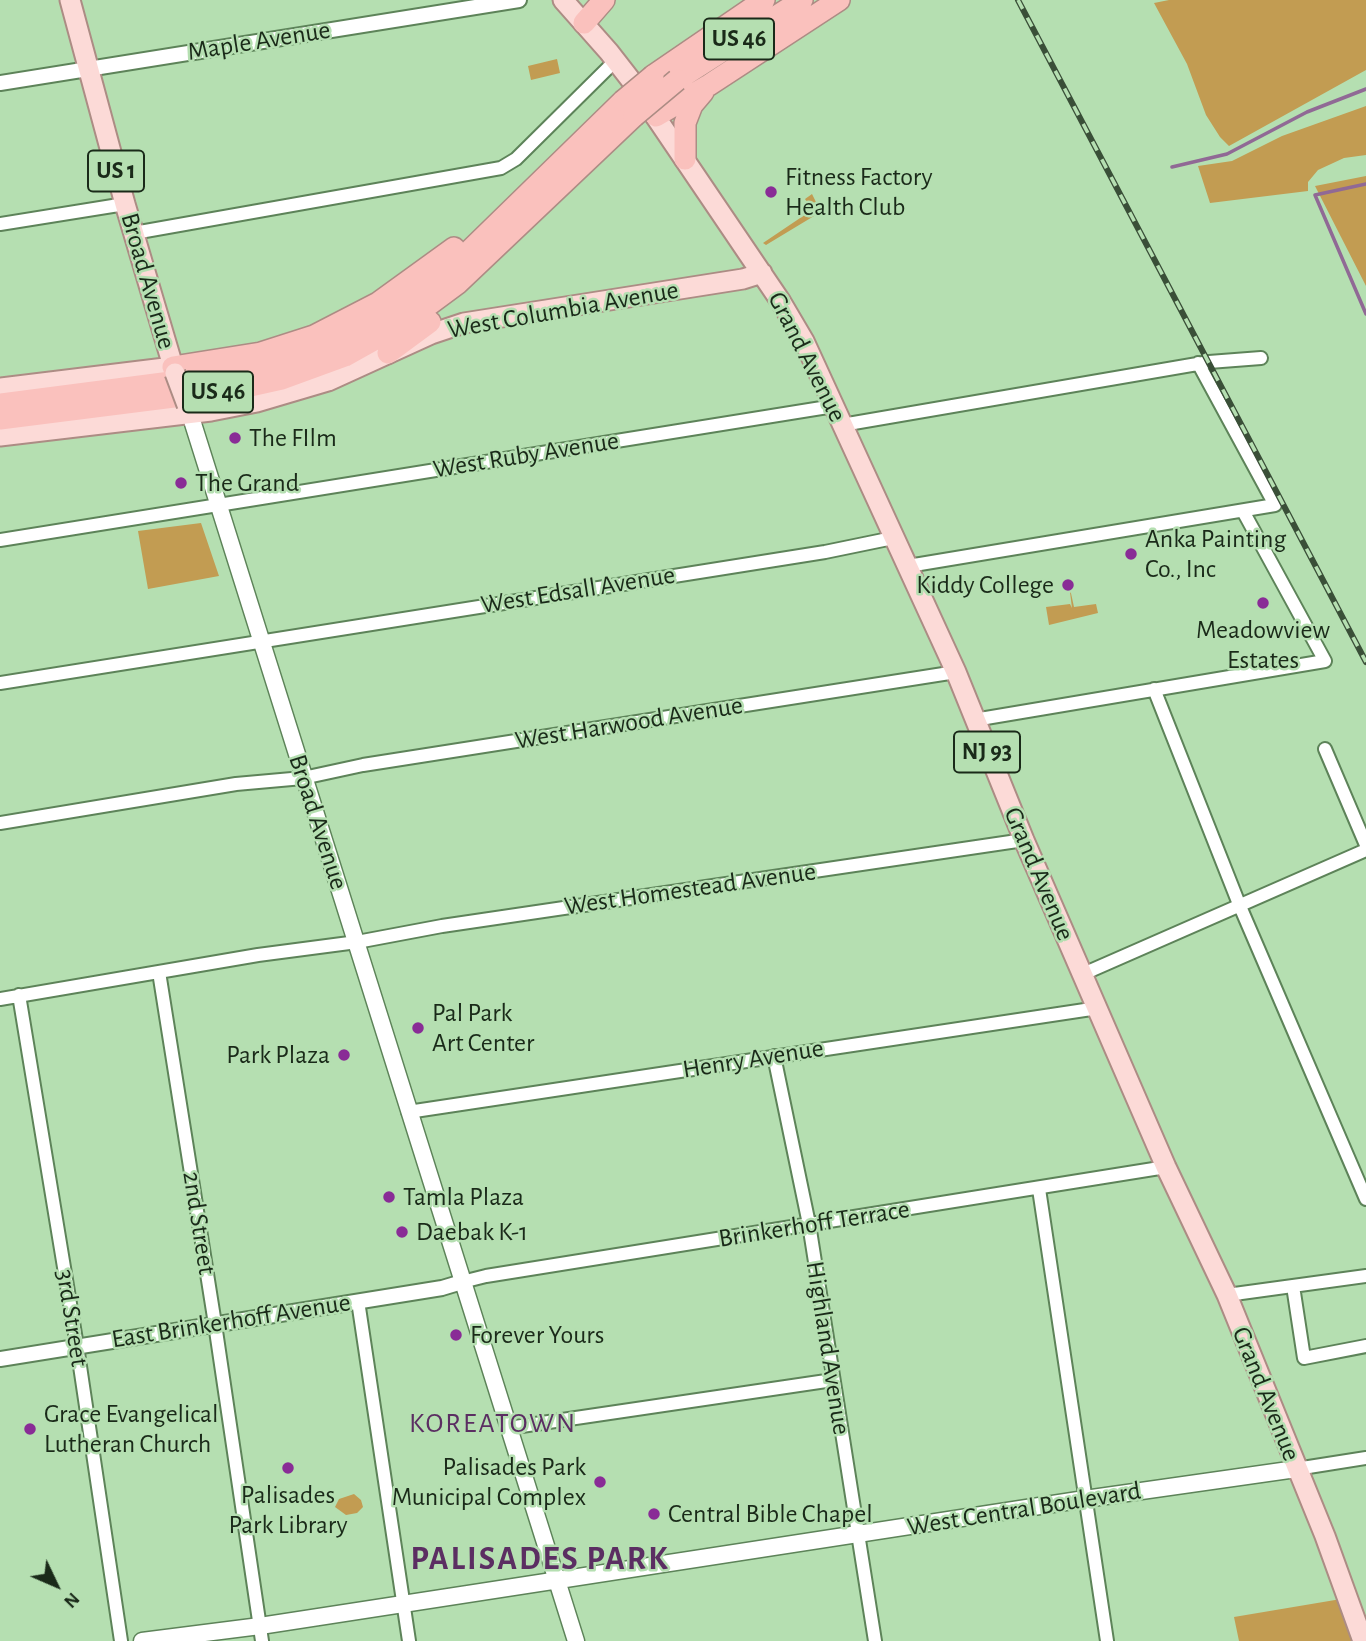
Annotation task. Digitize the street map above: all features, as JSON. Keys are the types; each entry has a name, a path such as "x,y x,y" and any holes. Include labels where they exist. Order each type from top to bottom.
{"highway":[{"path":"584,23 604,0"},
{"name":"US 46","path":"0,419 237,389 282,379 365,346 421,312 458,283 555,193 629,108 653,76 764,0"},
{"name":"US 46","path":"0,404 219,377 273,365 325,348 365,329 421,293 463,257 531,191 629,108 802,0"},
{"path":"656,116 709,85 839,0"},
{"path":"685,159 684,130 687,117 696,99 709,85"},
{"path":"174,370 261,354 330,329 395,292 531,191"},
{"path":"388,353 467,292 555,193"}],"main road":[{"name":"Broad Avenue","path":"70,0 125,204 174,370 263,641 303,778 358,942 408,1112 576,1641"},
{"name":"Grand Avenue","path":"563,0 616,60 656,116 797,328 956,672 1024,839 1167,1167 1227,1295 1296,1469 1359,1612 1363,1641"},
{"name":"West Columbia Avenue","path":"0,436 188,409 241,406 334,379 431,334 464,323 743,279 762,273"},
{"path":"0,388 174,370"},
{"name":"West Central Boulevard","path":"142,1641 261,1634 403,1604 1296,1469"}],"street":[{"name":"Maple Avenue","path":"0,83 519,0"},
{"path":"134,233 497,169 516,159 616,60"},
{"path":"0,224 125,204"},
{"path":"842,425 1198,363 1261,358"},
{"path":"908,566 1275,505 1198,363"},
{"name":"West Ruby Avenue","path":"0,540 834,406"},
{"path":"974,720 1325,661 1242,512"},
{"name":"West Edsall Avenue","path":"0,683 825,552 893,538"},
{"name":"West Harwood Avenue","path":"0,824 236,784 303,778 372,763 956,672"},
{"path":"1154,689 1239,904 1366,1199"},
{"path":"1083,974 1366,848 1325,749"},
{"name":"West Homestead Avenue","path":"0,999 258,955 358,942 450,924 1024,839"},
{"name":"2nd Street","path":"159,972 261,1634"},
{"name":"3rd Street","path":"19,995 77,1346 121,1641"},
{"name":"Henry Avenue","path":"408,1112 1098,1008"},
{"name":"Highland Avenue","path":"774,1056 809,1224 875,1641"},
{"name":"Brinkerhoff Terrace","path":"462,1282 1167,1167"},
{"path":"1039,1189 1107,1641"},
{"path":"1227,1295 1366,1276"},
{"name":"East Brinkerhoff Avenue","path":"0,1359 442,1288 462,1282"},
{"path":"1293,1286 1304,1358 1366,1346"},
{"path":"358,1301 409,1641"},
{"path":"508,1428 833,1380"},
{"name":"West Central Boulevard","path":"1296,1469 1366,1458"}],"shaded area":[{"path":"1169,0 1366,0 1366,70 1229,146 1206,115 1187,64 1154,3"},
{"path":"557,59 560,73 531,80 528,66"},
{"path":"1366,106 1366,155 1344,158 1318,170 1308,182 1308,191 1210,203 1198,166 1232,161 1282,136"},
{"path":"1366,176 1366,286 1315,186"},
{"path":"812,194 818,206 814,216 766,245 763,243 812,210 805,199"},
{"path":"201,523 219,576 148,589 138,531"},
{"path":"1069,584 1074,607 1096,604 1098,613 1049,625 1046,607 1070,604 1072,608"},
{"path":"354,1494 361,1500 363,1507 357,1513 346,1515 335,1507 339,1499"},
{"path":"1347,1598 1363,1641 1239,1641 1234,1617"}],"waterway":[{"path":"1172,167 1227,154 1307,112 1366,89"},
{"path":"1366,184 1315,195 1366,314"}],"railway":[{"path":"1018,0 1366,662"}],"place":[{"name":"Fitness Factory Health Club","path":"771,192"},
{"name":"The FIlm","path":"235,438"},
{"name":"The Grand","path":"181,483"},
{"name":"Anka Painting Co., Inc","path":"1131,554"},
{"name":"Kiddy College","path":"1068,585"},
{"name":"Meadowview Estates","path":"1263,603"},
{"name":"Pal Park Art Center","path":"418,1028"},
{"name":"Park Plaza","path":"344,1055"},
{"name":"Tamla Plaza","path":"389,1197"},
{"name":"Daebak K-1","path":"402,1232"},
{"name":"Forever Yours","path":"456,1335"},
{"name":"Grace Evangelical Lutheran Church","path":"30,1429"},
{"name":"Palisades Park Library","path":"288,1468"},
{"name":"Palisades Park Municipal Complex","path":"600,1482"},
{"name":"Central Bible Chapel","path":"654,1514"}],"district":[{"name":"KOREATOWN","path":"493,1424"},
{"name":"PALISADES PARK","path":"540,1559"}]}
